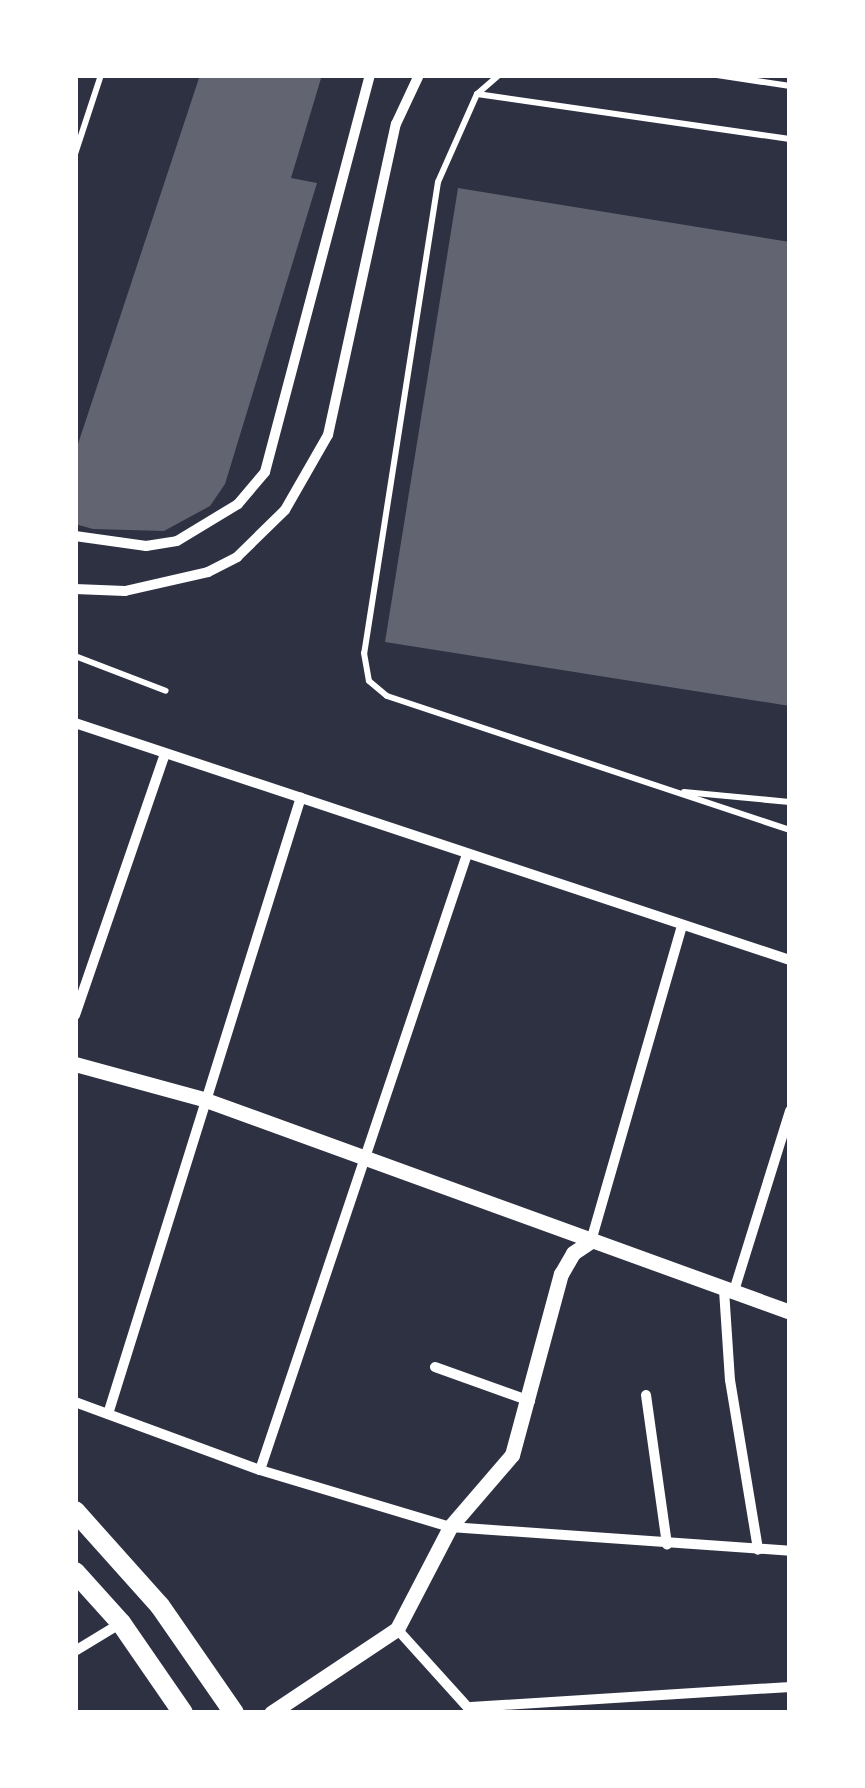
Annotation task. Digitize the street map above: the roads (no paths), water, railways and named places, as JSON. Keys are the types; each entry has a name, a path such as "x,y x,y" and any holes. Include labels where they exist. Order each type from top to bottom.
{"main road":[{"path":"75,1511 160,1606 234,1713"},
{"path":"75,1572 121,1623 182,1713"}],"street":[{"path":"75,536 146,546 176,540 238,504 265,472 370,75"},
{"path":"75,589 143,588 208,572 236,557 285,510 328,435 396,124 419,75"},
{"path":"75,722 466,857 790,960"},
{"path":"75,1015 164,754"},
{"path":"108,1414 203,1100 301,798"},
{"path":"260,1470 466,857"},
{"path":"272,1713 397,1629 450,1527 512,1455 530,1400 561,1274 573,1253 591,1241 682,925"},
{"path":"75,1064 203,1100 790,1312"},
{"path":"758,1550 730,1380 728,1292 790,1111"},
{"path":"435,1367 530,1400"},
{"path":"646,1395 667,1545"},
{"path":"75,1402 260,1470 450,1527 790,1551"},
{"path":"75,1652 121,1623"},
{"path":"397,1629 471,1710 790,1687"}],"lane":[{"path":"75,154 100,75"},
{"path":"499,75 477,94 438,182 364,653 369,681 386,696 790,830"},
{"path":"718,75 790,86"},
{"path":"477,94 790,139"},
{"path":"75,656 166,691"},
{"path":"672,791 790,802"}]}
